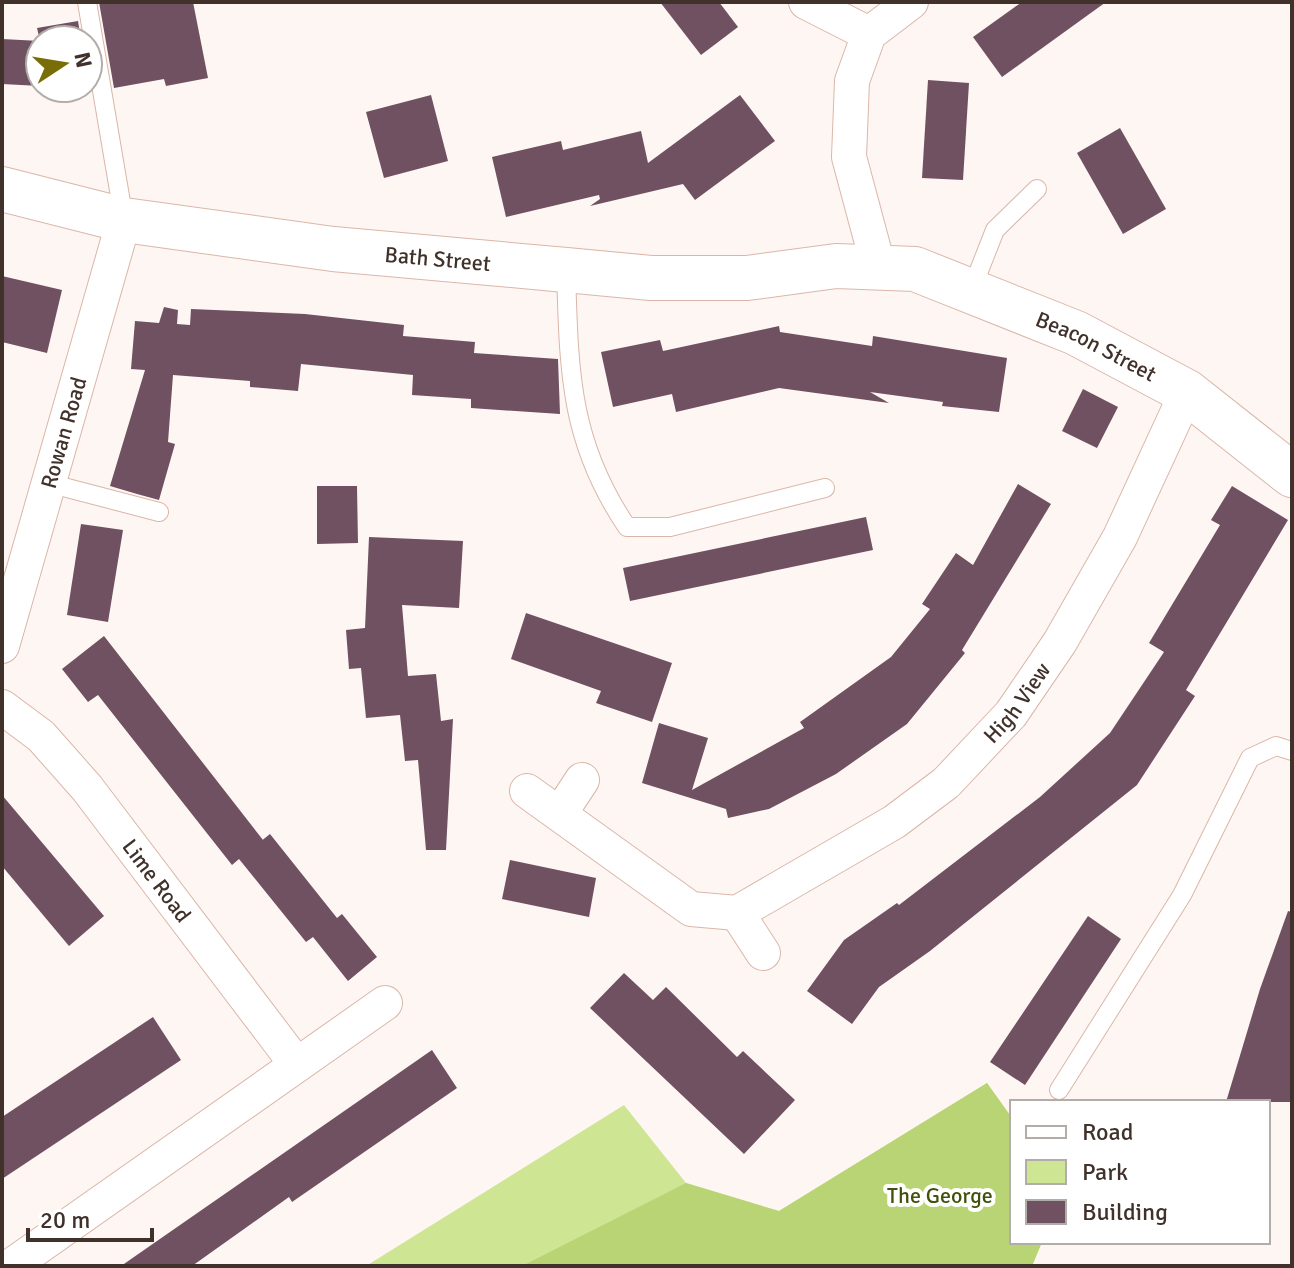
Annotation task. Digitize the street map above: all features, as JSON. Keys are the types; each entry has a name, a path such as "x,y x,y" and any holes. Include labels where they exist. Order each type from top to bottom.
{"street":[{"path":"806,2 869,34"},
{"path":"878,265 849,157 852,81 869,34 911,2"},
{"name":"Bath Street","path":"2,189 124,220 333,249 651,278 747,278 836,266 878,265"},
{"name":"Rowan Road","path":"2,646 124,220"},
{"name":"Beacon Street","path":"878,265 915,269 1076,333 1187,392 1292,475"},
{"name":"High View","path":"737,913 894,822 946,783 1011,714 1060,642 1120,537 1187,392"},
{"name":"Lime Road","path":"2,707 41,736 87,788 297,1065"},
{"path":"561,812 582,780"},
{"path":"527,791 561,812 691,909 737,913 763,953"},
{"path":"11,1266 385,1003"}],"lane":[{"path":"87,2 124,220"},
{"path":"971,291 995,230 1037,189"},
{"path":"566,270 572,396 582,438 609,501 627,527 670,527 825,488"},
{"path":"48,483 159,512"},
{"path":"1059,1090 1182,895 1250,758 1276,746 1292,751"}],"green space":[{"name":"The George","path":"987,1083 1010,1115 1010,1244 1041,1244 1032,1266 366,1266 624,1105 686,1183 779,1211"},
{"name":"The George","path":"987,1083 1010,1115 1010,1244 1041,1244 1032,1266 522,1266 686,1183 779,1211"}],"building":[{"path":"99,2 193,2 208,78 166,86 164,79 114,88"},
{"path":"660,2 719,2 738,27 701,55"},
{"path":"1022,2 1106,2 1002,77 973,37"},
{"path":"2,39 24,40 24,85 2,84"},
{"path":"928,80 969,83 963,180 922,178"},
{"path":"431,95 448,161 384,178 366,112"},
{"path":"740,95 775,141 695,200 683,184 590,206 600,199 599,195 506,217 492,157 561,141 563,150 641,131 648,163"},
{"path":"1120,128 1166,209 1123,234 1077,153"},
{"path":"2,276 62,290 47,353 2,342"},
{"path":"164,307 178,310 177,324 190,325 191,309 305,314 404,325 403,336 475,342 474,353 558,359 560,414 471,408 471,399 412,395 413,375 301,364 298,391 250,387 250,381 173,375 168,442 175,444 159,500 110,486 145,370 131,369 135,321 159,323"},
{"path":"779,326 780,332 872,346 873,336 1007,358 999,412 942,406 943,402 870,392 889,403 779,388 676,412 672,394 613,407 601,352 660,340 663,351"},
{"path":"1083,389 1118,407 1097,448 1062,431"},
{"path":"1018,484 1051,504 962,650 965,653 907,724 836,774 769,809 728,818 726,809 642,783 659,723 708,738 692,790 804,728 800,722 891,657 930,609 922,604 956,553 973,565"},
{"path":"317,486 357,486 358,543 317,544"},
{"path":"1232,486 1288,520 1186,690 1195,696 1137,785 930,951 879,987 852,1024 807,991 844,940 897,903 899,905 1040,797 1110,733 1164,652 1149,643 1220,525 1211,520"},
{"path":"866,517 873,550 630,601 623,568"},
{"path":"81,524 123,530 108,622 67,615"},
{"path":"369,537 463,541 459,608 402,605 408,676 436,674 441,721 453,719 446,850 426,850 418,760 405,761 400,715 366,718 361,668 349,669 346,630 365,628"},
{"path":"526,613 672,663 652,722 596,703 601,691 511,659"},
{"path":"104,636 263,840 270,834 337,918 342,914 377,957 348,981 313,937 306,942 239,859 232,865 98,695 88,702 62,669"},
{"path":"2,795 104,916 69,946 2,866"},
{"path":"510,860 596,878 589,917 502,899"},
{"path":"1288,911 1292,912 1292,1102 1227,1100 1260,989"},
{"path":"1088,916 1121,939 1025,1085 990,1062"},
{"path":"624,973 653,1000 666,987 737,1057 743,1051 795,1100 744,1154 590,1008"},
{"path":"153,1017 181,1060 2,1179 2,1117"},
{"path":"432,1050 457,1088 292,1202 289,1197 192,1266 121,1266"}]}
